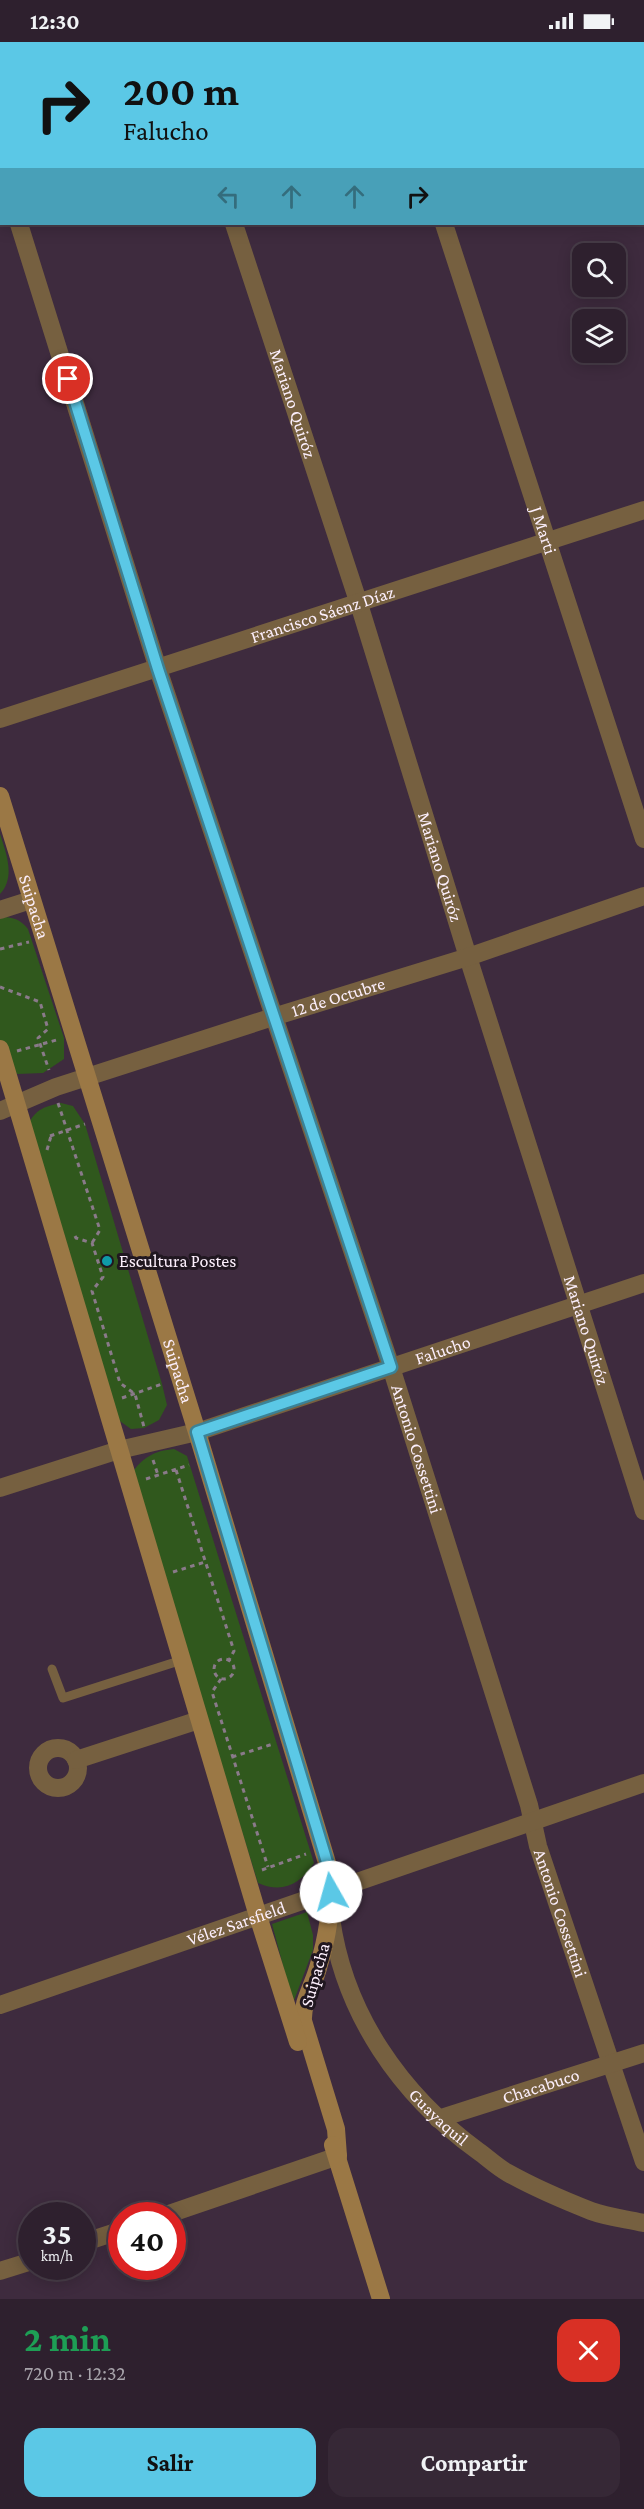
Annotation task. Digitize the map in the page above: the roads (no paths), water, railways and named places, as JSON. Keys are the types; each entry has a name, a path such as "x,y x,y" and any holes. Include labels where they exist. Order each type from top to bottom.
{"street":[{"name":"Antonio Cossettini","path":"19,225 158,669 391,1367 533,1821 538,1846 644,2162"},
{"name":"Mariano Quiróz","path":"234,225 358,604 644,1511"},
{"name":"J Marti","path":"444,225 644,839"},
{"name":"Francisco Sáenz Díaz","path":"0,719 644,510"},
{"name":"Suipacha","path":"0,796 197,1432 331,1876 331,1916 318,1969 302,2010 303,2021 336,2129 338,2156"},
{"name":"12 de Octubre","path":"0,1111 56,1087 468,957 644,896"},
{"path":"0,910 31,900"},
{"name":"Suipacha","path":"7,1051 18,1105 258,1916 325,2128 338,2156 381,2299"},
{"name":"Falucho","path":"0,1488 119,1450 197,1432 644,1283"},
{"path":"76,1760 200,1720"},
{"name":"Vélez Sarsfield","path":"0,2005 644,1783"},
{"name":"Guayaquil","path":"331,1916 336,1951 352,1997 370,2035 398,2076 438,2119 507,2172 592,2212 644,2223"},
{"name":"Chacabuco","path":"438,2119 644,2053"},
{"path":"186,2208 338,2156"},
{"path":"0,2271 18,2265"}],"lane":[{"path":"52,1669 63,1698 182,1660"}],"place":[{"name":"Escultura Postes","path":"107,1261"}]}
